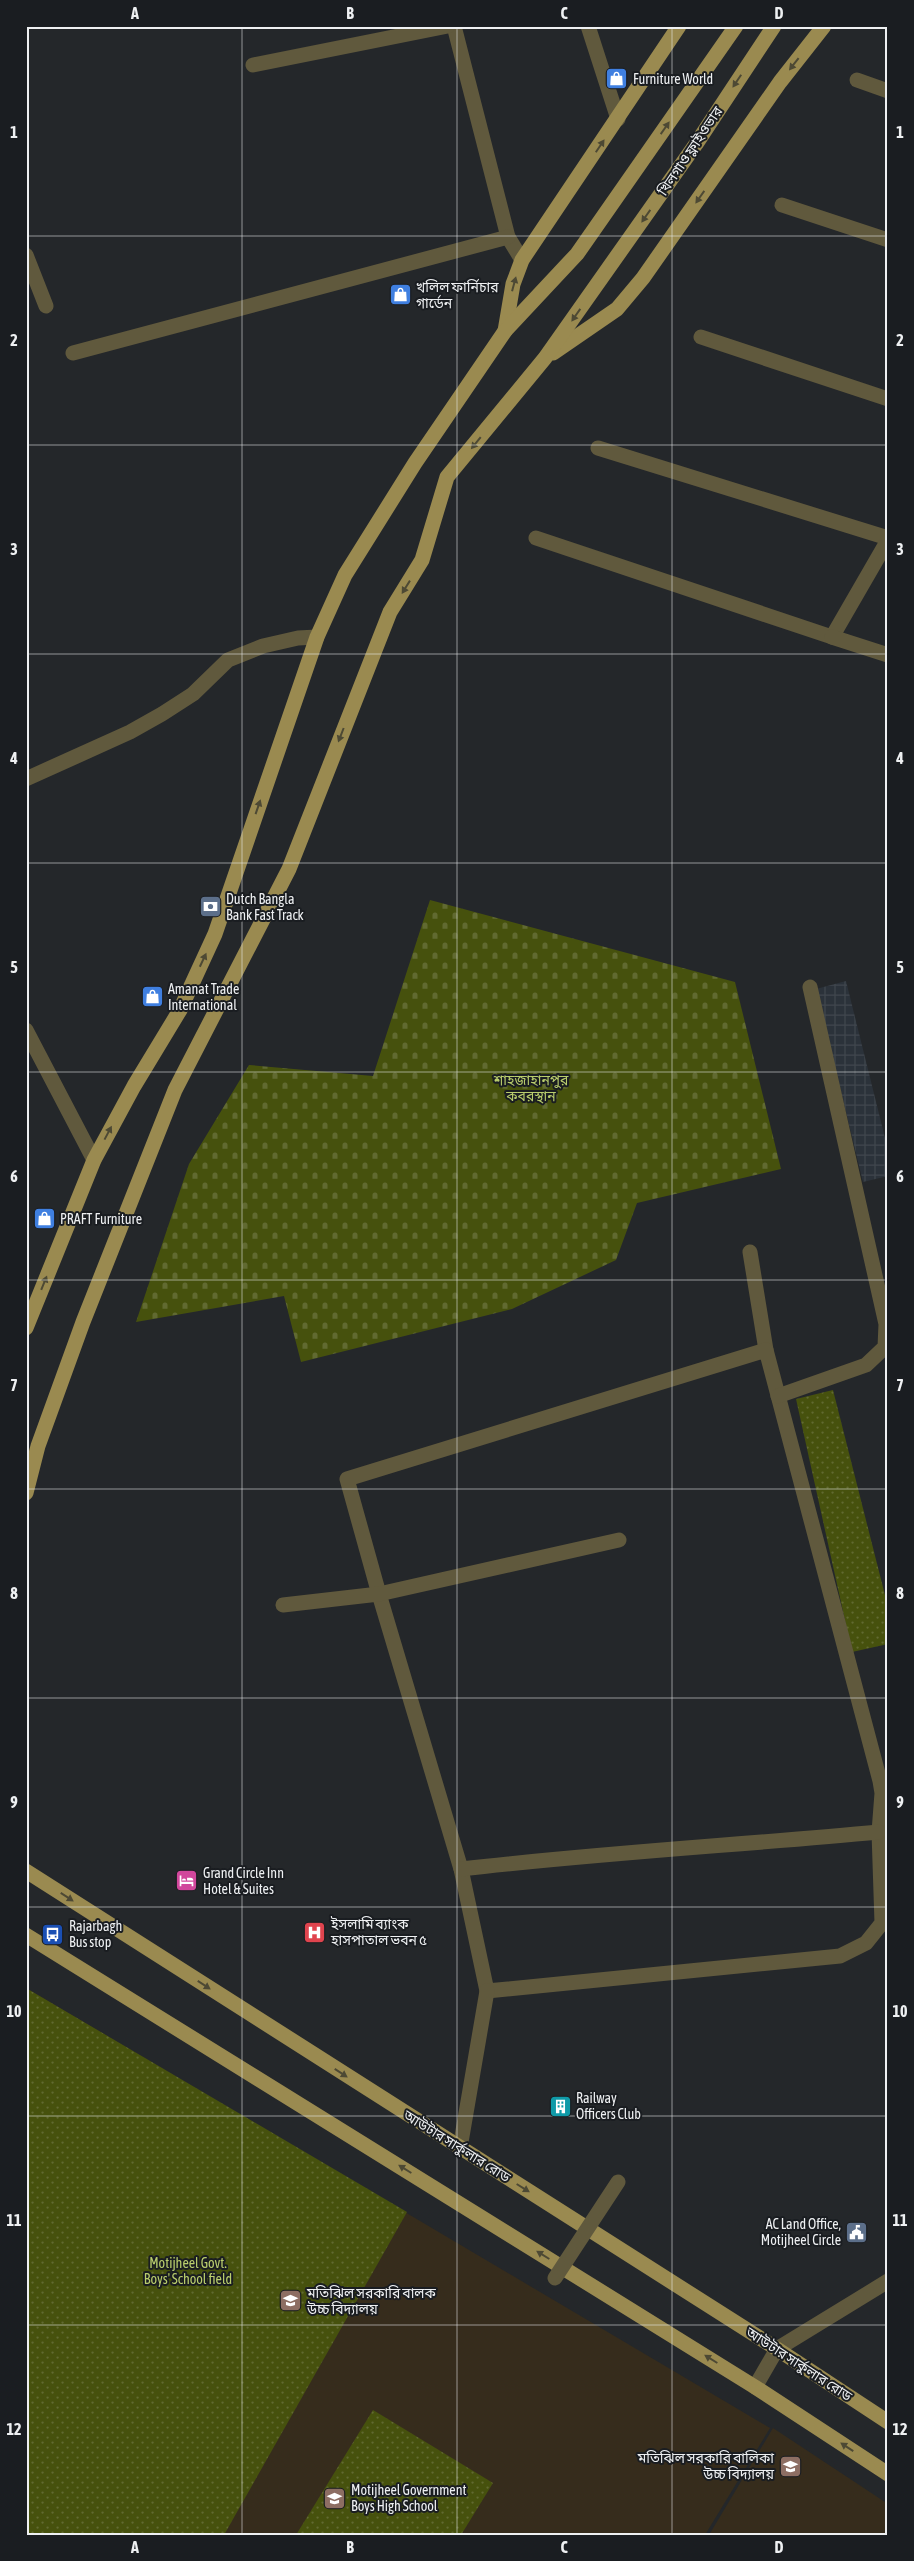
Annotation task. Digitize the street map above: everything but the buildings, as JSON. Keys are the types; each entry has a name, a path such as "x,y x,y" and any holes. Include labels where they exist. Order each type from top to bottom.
{"main road":[{"path":"505,331 513,284 522,260 679,26"},
{"path":"26,1328 94,1160 134,1086 180,1010 215,934 317,637 345,575 416,463 505,331 577,254 736,26"},
{"name":"খিলগাও ফ্লাইওভার","path":"545,358 696,144 774,26"},
{"path":"26,1493 38,1446 83,1322 175,1090 288,869 390,612 422,560 448,477 545,358 617,309 638,284 780,82 824,26"},
{"name":"আউটার সার্কুলার রোড","path":"26,1871 777,2349 888,2422"},
{"path":"26,1935 756,2387 888,2474"}],"street":[{"path":"253,65 448,26"},
{"path":"454,26 508,237 522,260"},
{"path":"588,26 618,119"},
{"path":"857,80 888,91"},
{"path":"782,205 888,240"},
{"path":"73,353 508,237"},
{"path":"26,255 46,306"},
{"path":"701,337 888,399"},
{"path":"598,448 888,539 832,637"},
{"path":"536,538 888,655"},
{"path":"26,779 130,732 162,714 193,694 228,660 263,646 298,638 317,637"},
{"path":"778,1396 866,1366 885,1347 886,1324 810,987"},
{"path":"26,1030 94,1160"},
{"path":"487,1991 840,1956 866,1943 882,1924 879,1832 882,1798 880,1781 766,1350 750,1252"},
{"path":"460,2148 487,1991 461,1868 379,1594 347,1479 766,1350"},
{"path":"282,1605 379,1594 619,1540"},
{"path":"461,1868 590,1854 752,1844 879,1832"},
{"path":"555,2278 618,2182"},
{"path":"756,2387 777,2349 888,2281"}],"shaded area":[{"path":"846,981 888,1150 888,1176 863,1182 816,989"},
{"name":"মতিঝিল সরকারি বালক উচ্চ বিদ্যালয়","path":"26,1988 770,2428 705,2535 26,2535"},
{"name":"মতিঝিল সরকারি বালিকা উচ্চ বিদ্যালয়","path":"773,2428 888,2504 888,2535 709,2535"}],"green space":[{"name":"শাহজাহানপুর কবরস্থান","path":"430,900 735,982 781,1169 637,1203 616,1260 512,1309 301,1362 284,1296 136,1322 189,1164 249,1065 373,1076"},
{"path":"833,1390 888,1607 888,1644 852,1652 796,1399"},
{"name":"Motijheel Govt. Boys' School field","path":"26,1988 407,2212 224,2535 26,2535"},
{"path":"373,2410 493,2483 461,2535 296,2535"}],"place":[{"name":"Furniture World","path":"617,79"},
{"name":"খলিল ফার্নিচার গার্ডেন","path":"400,295"},
{"name":"Dutch Bangla Bank Fast Track","path":"210,907"},
{"name":"Amanat Trade International","path":"152,997"},
{"name":"PRAFT Furniture","path":"44,1219"},
{"name":"Grand Circle Inn Hotel & Suites","path":"187,1881"},
{"name":"ইসলামি ব্যাংক হাসপাতাল ভবন ৫","path":"315,1932"},
{"name":"Rajarbagh Bus stop","path":"53,1934"},
{"name":"Railway Officers Club","path":"560,2106"},
{"name":"AC Land Office, Motijheel Circle","path":"857,2232"},
{"name":"মতিঝিল সরকারি বালক উচ্চ বিদ্যালয়","path":"291,2301"},
{"name":"মতিঝিল সরকারি বালিকা উচ্চ বিদ্যালয়","path":"790,2466"},
{"name":"Motijheel Government Boys High School","path":"335,2498"}]}
